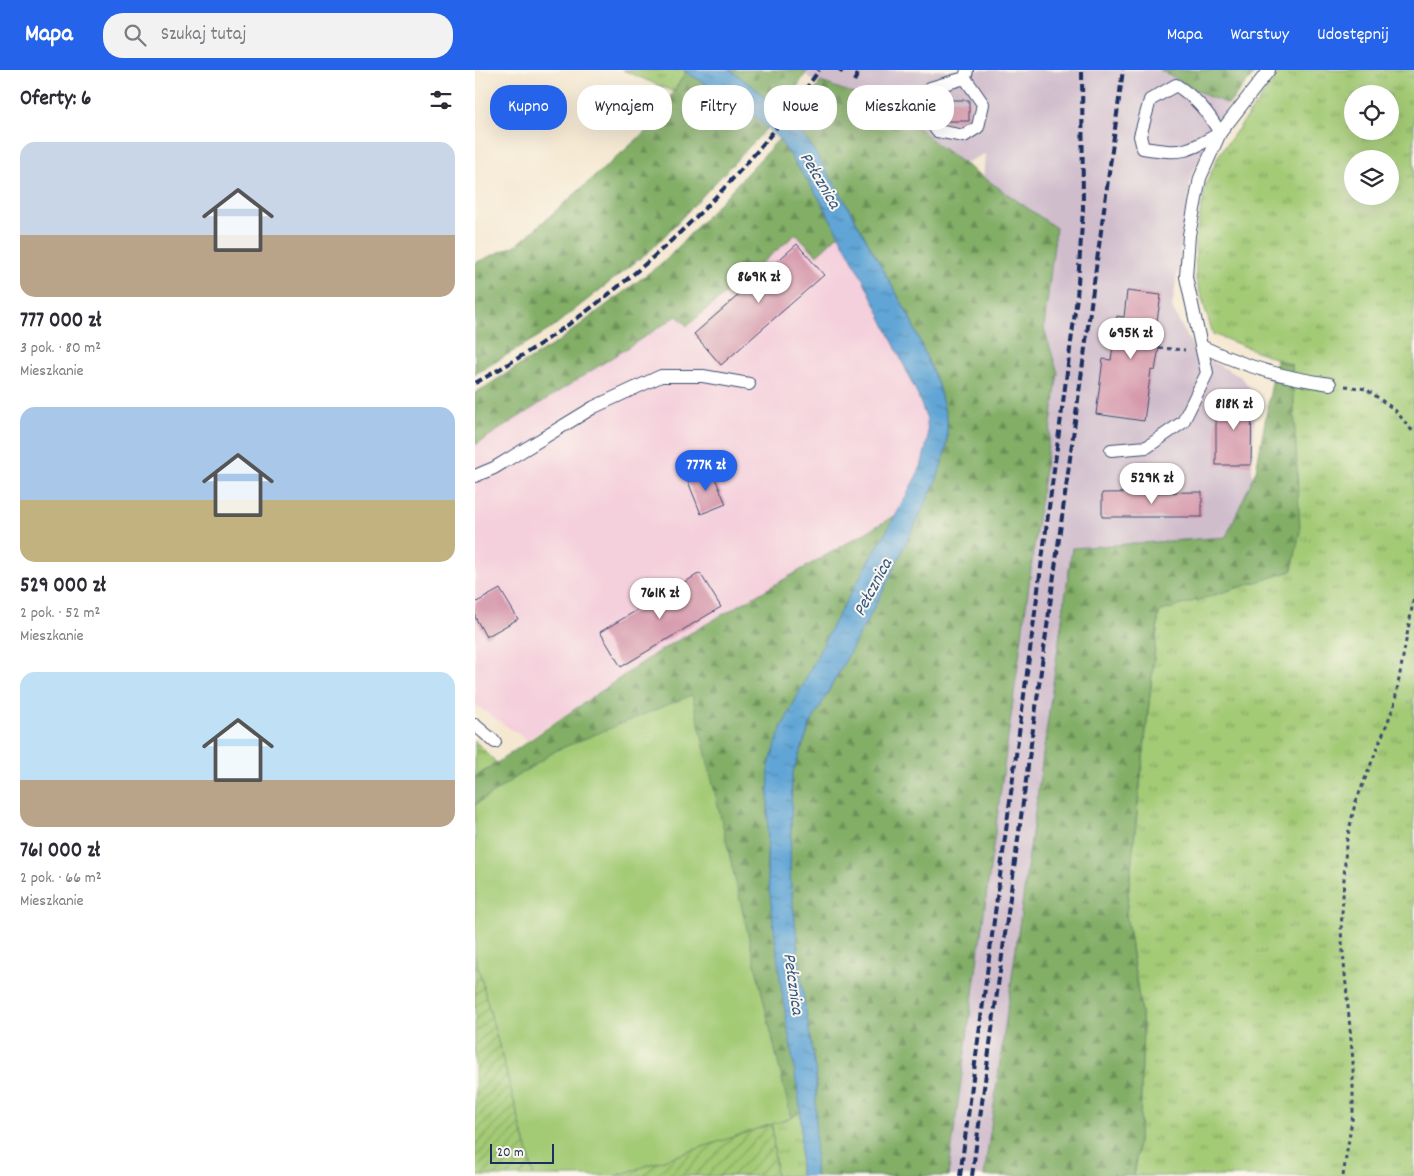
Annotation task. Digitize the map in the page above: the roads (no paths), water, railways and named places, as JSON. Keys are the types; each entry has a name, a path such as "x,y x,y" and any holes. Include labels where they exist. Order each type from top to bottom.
{"lane":[{"path":"1111,450 1147,447 1183,422 1207,373 1197,349 1186,277 1189,235 1200,178 1220,133 1269,70"},
{"path":"966,74 983,104 978,127 964,136 937,131 921,106 930,88 966,74"},
{"path":"1176,85 1193,96 1208,112 1220,133 1190,150 1174,152 1143,148 1140,136 1150,100 1176,85"},
{"path":"1197,349 1248,367 1293,379 1329,384"},
{"path":"475,476 494,468 594,407 661,376 703,376 749,384"},
{"path":"475,725 495,742"}],"water":[{"path":"683,70 730,70 751,85 708,85"},
{"path":"754,88 764,97 764,125 754,116"},
{"name":"Pełcznica","path":"769,130 797,130 808,141 842,196 910,318 938,385 947,420 947,445 937,479 882,593 810,725 792,775 790,875 802,986 816,1076 815,1176 800,1176 801,1111 781,986 767,871 769,765 781,729 832,626 896,515 921,467 928,439 927,420 916,391 867,287 819,198 779,139"}],"railway":[{"path":"475,383 524,354 573,321 620,285 665,246 708,205 748,162 819,70"},
{"path":"854,81 860,70"},
{"path":"960,1176 1077,297 1083,209 1082,70"},
{"path":"972,1176 1123,70"}]}
